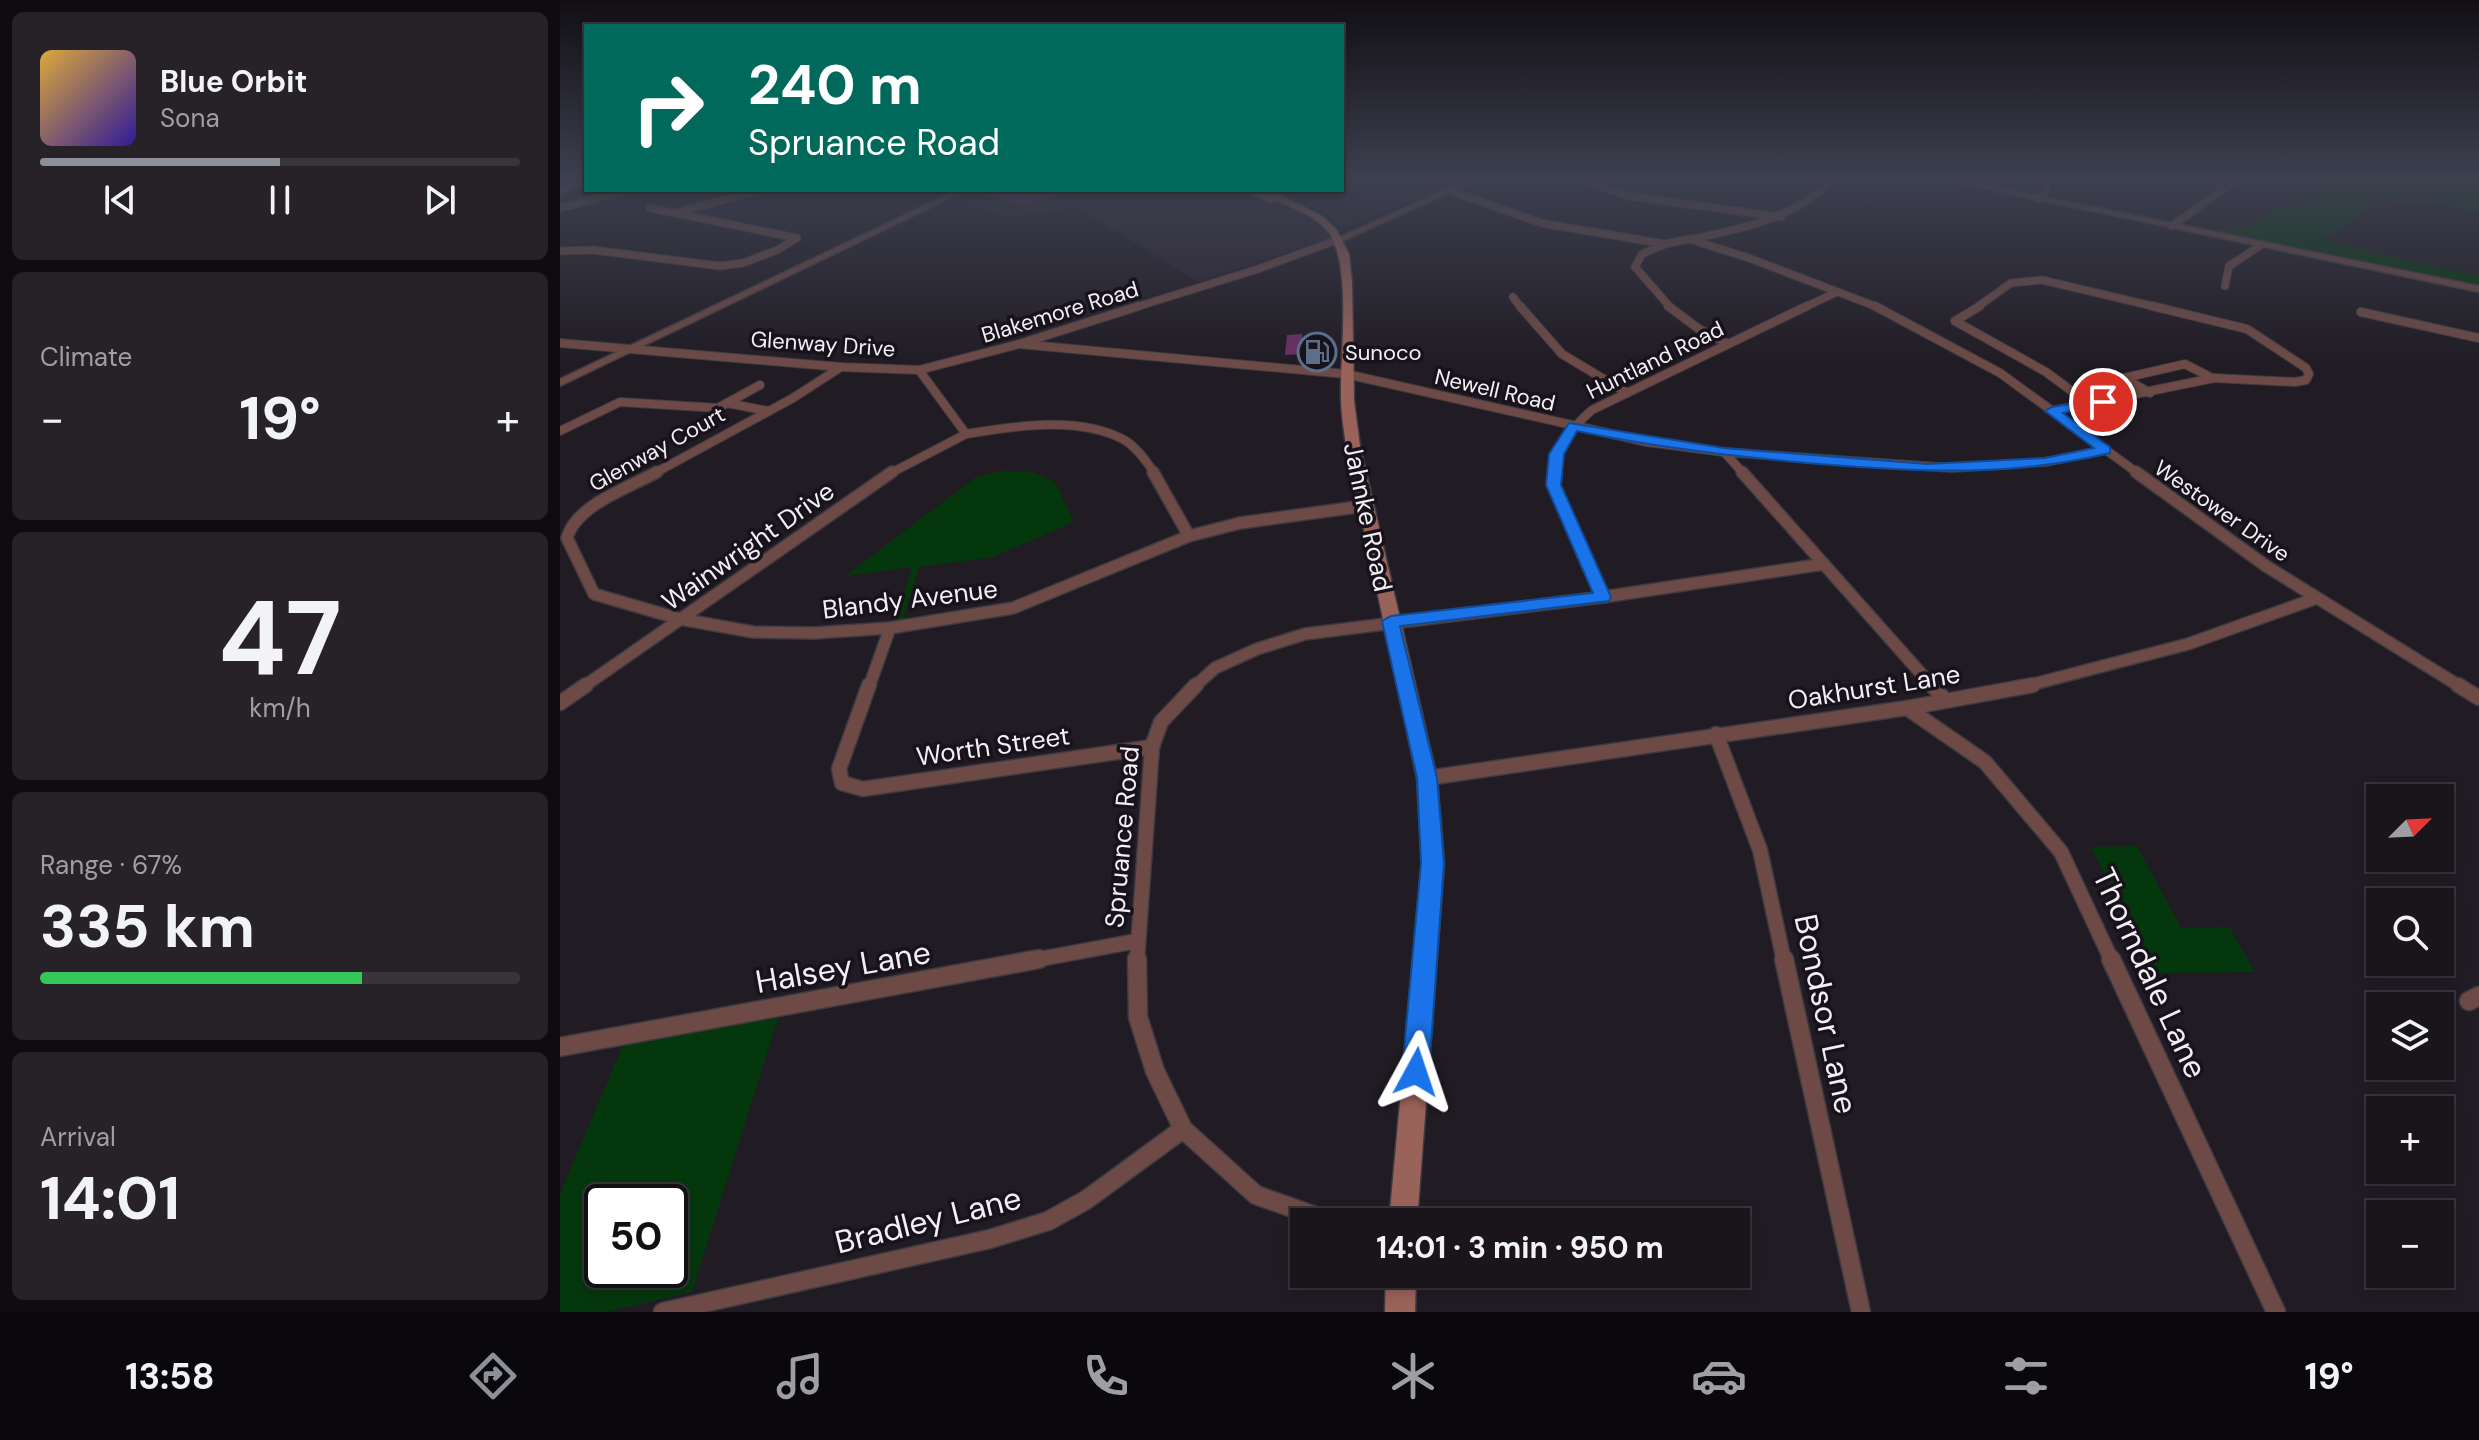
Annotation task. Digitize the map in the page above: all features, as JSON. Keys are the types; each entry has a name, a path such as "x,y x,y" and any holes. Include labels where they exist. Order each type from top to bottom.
{"main road":[{"name":"Jahnke Road","path":"1337,240 1347,270 1349,420 1364,506 1427,778 1433,863 1404,1208"},
{"path":"1400,1312 1401,1288"}],"street":[{"path":"560,251 593,250 720,266 743,263 795,239"},
{"path":"560,375 845,239"},
{"path":"560,383 862,239"},
{"path":"1638,239 1665,244"},
{"path":"1688,239 1665,244 1642,254 1635,267 1666,305 1692,328 1728,344"},
{"name":"Westower Drive","path":"1690,239 1892,313 1955,345 2317,598 2479,698"},
{"path":"2234,239 2479,289"},
{"name":"Blakemore Road","path":"919,370 1019,344 1258,269 1337,240"},
{"path":"2225,286 2229,266 2261,245"},
{"path":"2052,411 2150,393 2212,378 2237,376 2293,383 2306,380 2309,374 2306,368 2247,329 2053,282 2025,280 2011,283 1955,321 2046,372 2089,404"},
{"name":"Huntland Road","path":"1603,597 1553,485 1557,454 1574,426 1592,410 1837,292"},
{"path":"1513,297 1540,334 1559,353 1627,393"},
{"path":"2361,312 2479,338"},
{"path":"1955,345 1988,338"},
{"name":"Glenway Drive","path":"560,343 841,367 919,370 966,434"},
{"name":"Newell Road","path":"1019,344 1346,374 1647,442 1724,452 1952,468 2045,462 2105,450"},
{"path":"2150,393 2124,378 2185,364 2212,378"},
{"name":"Glenway Court","path":"594,594 564,527 593,507 768,411 841,367"},
{"name":"Glenway Court","path":"560,431 620,402 718,408 760,385"},
{"name":"Glenway Court","path":"727,403 768,411"},
{"path":"966,434 1039,426 1104,434 1128,442 1146,463 1189,536"},
{"name":"Wainwright Drive","path":"560,703 899,467 966,434"},
{"path":"1724,452 1944,699"},
{"name":"Blandy Avenue","path":"594,594 680,619 766,633 890,628 983,615 1025,604 1189,536 1240,523 1364,506"},
{"name":"Spruance Road","path":"1293,1208 1256,1195 1183,1129 1155,1071 1138,1017 1137,941 1152,747 1161,722 1215,668 1257,649 1305,634 1603,597 1824,564"},
{"name":"Oakhurst Lane","path":"1427,778 1986,694 2082,674 2188,644 2317,598"},
{"name":"Worth Street","path":"890,628 839,769 842,783 863,789 1152,747"},
{"name":"Thorndale Lane","path":"1907,708 1985,762 2061,852 2276,1312"},
{"name":"Bondsor Lane","path":"1716,734 1760,850 1861,1312"},
{"name":"Halsey Lane","path":"560,1047 1137,941"},
{"name":"Bradley Lane","path":"663,1312 990,1239 1048,1221 1086,1200 1183,1129"}],"shaded area":[{"path":"1129,239 1327,239 1198,282"}],"green space":[{"path":"2250,239 2326,239 2371,253 2479,275 2479,288"},
{"path":"1003,471 1032,472 1055,482 1074,522 993,557 919,567 902,623 894,624 912,567 845,576 976,477"},
{"path":"2137,846 2181,928 2229,927 2255,972 2155,973 2091,847"},
{"path":"779,1015 692,1292 606,1312 560,1312 560,1194 623,1045"}],"building":[{"path":"1302,334 1305,354 1285,355 1287,335"}],"place":[{"name":"Sunoco","path":"1317,352"}],"route":[{"path":"1416,1072 1433,863 1427,778 1391,621 1603,597 1553,485 1557,454 1574,426 1647,442 1724,452 1927,468 1974,468 2045,462 2105,450 2052,411 2103,402"}]}
